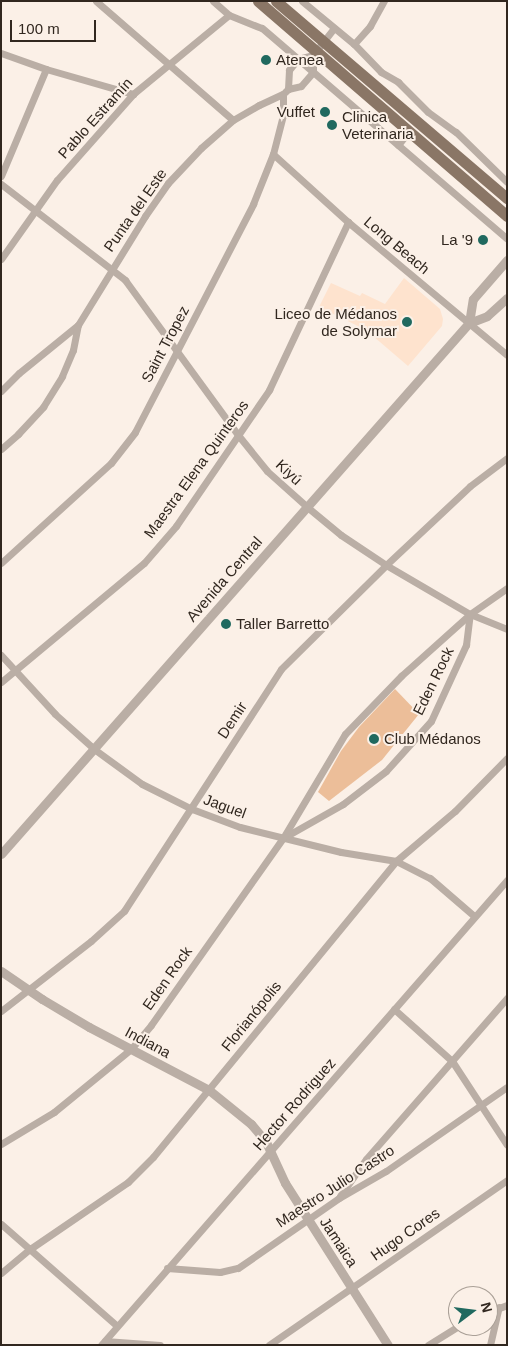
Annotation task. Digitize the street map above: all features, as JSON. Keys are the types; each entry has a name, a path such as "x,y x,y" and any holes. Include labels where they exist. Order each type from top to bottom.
{"main road":[{"path":"258,1 315,54 409,131 507,216"},
{"path":"276,1 507,198"}],"street":[{"path":"96,1 233,120"},
{"path":"213,1 230,16 262,28 507,239"},
{"path":"302,1 354,44 381,72 398,82 428,112 456,132 507,182"},
{"path":"354,44 370,26 384,1"},
{"name":"Pablo Estramín","path":"1,259 57,180 133,94 230,16"},
{"path":"312,72 315,54 334,28"},
{"path":"1,53 46,69 133,94"},
{"path":"298,59 315,54"},
{"name":"Saint Tropez","path":"1,563 111,463 135,432 253,204 273,154 283,115 289,70 298,59"},
{"path":"1,176 46,69"},
{"name":"Punta del Este","path":"1,449 18,434 48,399 62,376 72,350 78,324 111,269 168,184 200,148 233,120 285,92 301,86 312,72"},
{"path":"398,145 409,131"},
{"name":"Long Beach","path":"273,154 348,222 507,355"},
{"name":"Kiyú","path":"1,184 125,280 238,435 267,471 306,506 340,535 386,565 470,614 507,629"},
{"name":"Maestra Elena Quinteros","path":"1,682 144,563 176,526 269,390 348,222"},
{"name":"Avenida Central","path":"469,322 473,299 507,260"},
{"name":"Avenida Central","path":"1,854 469,322 487,316 507,298"},
{"name":"Punta del Este","path":"1,391 19,373 78,324"},
{"name":"Demir","path":"1,1011 91,941 124,911 192,809 281,669 386,565 470,486 507,458"},
{"name":"Eden Rock","path":"1,1144 54,1112 131,1049 151,1025 283,838 345,734 401,676 470,614 507,588"},
{"name":"Eden Rock","path":"283,838 343,804 386,771 431,721 466,645 470,614"},
{"name":"Jaguel","path":"1,655 13,671 94,749 142,784 192,809 240,827 341,852 396,861 430,878 474,916"},
{"name":"Florianópolis","path":"1,1274 30,1249 128,1182 153,1157 396,861 455,811 507,758"},
{"name":"Hector Rodriguez","path":"103,1343 507,880"},
{"path":"498,890 507,894"},
{"name":"Indiana","path":"1,971 89,1027 209,1090 251,1124 271,1152"},
{"path":"339,1198 366,1159 507,998"},
{"path":"394,1009 452,1061 482,1104 507,1145"},
{"name":"Maestro Julio Castro","path":"167,1268 220,1272 238,1268 339,1198 386,1171 507,1087"},
{"name":"Jamaica","path":"271,1152 285,1183 388,1345"},
{"name":"Hugo Cores","path":"269,1345 507,1180"},
{"path":"1,1224 117,1326"},
{"path":"490,1345 499,1307 507,1305"},
{"path":"428,1345 448,1333"},
{"path":"103,1343 160,1345"}],"shaded area":[{"name":"Liceo de Médanos de Solymar","path":"404,278 440,309 443,319 442,326 408,366 366,330 319,307 331,283 360,296 362,293 385,304"},
{"name":"Club Médanos","path":"395,689 419,714 382,760 329,801 318,792 341,751 359,727"}],"place":[{"name":"Atenea","path":"266,60"},
{"name":"Vuffet","path":"325,112"},
{"name":"Clinica Veterinaria","path":"332,125"},
{"name":"La '9","path":"483,240"},
{"name":"Liceo de Médanos de Solymar","path":"407,322"},
{"name":"Taller Barretto","path":"226,624"},
{"name":"Club Médanos","path":"374,739"}]}
